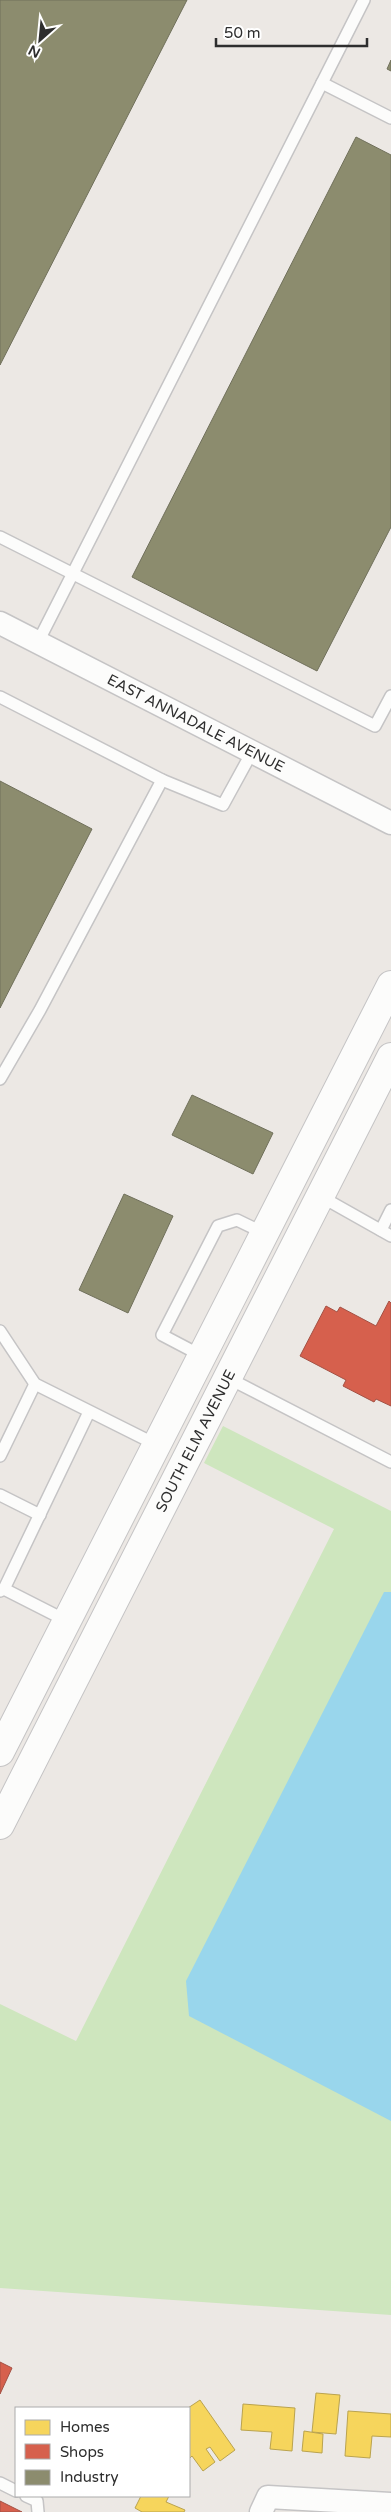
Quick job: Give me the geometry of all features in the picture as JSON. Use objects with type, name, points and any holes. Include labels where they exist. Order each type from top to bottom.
[{"type":"main road","points":[[0,1752],[391,985]]},
{"type":"main road","name":"SOUTH ELM AVENUE","points":[[0,1825],[320,1196],[390,1063]]},
{"type":"street","name":"EAST ANNADALE AVENUE","points":[[0,623],[391,823]]},
{"type":"street","points":[[261,2512],[268,2497],[391,2504]]},
{"type":"lane","points":[[38,642],[364,0]]},
{"type":"lane","points":[[322,83],[391,118]]},
{"type":"lane","points":[[0,537],[375,726],[391,696]]},
{"type":"lane","points":[[0,697],[162,780],[224,805],[252,752]]},
{"type":"lane","points":[[0,1079],[40,1010],[162,780]]},
{"type":"lane","points":[[320,1196],[386,1233],[391,1210]]},
{"type":"lane","points":[[202,1356],[162,1336],[218,1226],[237,1220],[264,1233]]},
{"type":"lane","points":[[0,1331],[35,1384],[157,1445]]},
{"type":"lane","points":[[228,1378],[391,1462]]},
{"type":"lane","points":[[0,1456],[35,1384]]},
{"type":"lane","points":[[67,1621],[2,1590],[89,1412]]},
{"type":"lane","points":[[0,1495],[40,1515]]},
{"type":"lane","points":[[0,2482],[15,2490]]},
{"type":"lane","points":[[28,2497],[38,2501],[38,2512]]},
{"type":"green space","points":[[223,1426],[391,1511],[391,2315],[0,2288],[0,2004],[76,2041],[334,1529],[204,1463]]},
{"type":"water","points":[[384,1592],[391,1592],[391,2121],[189,2016],[186,1981]]},
{"type":"building: Homes","points":[[316,2393],[340,2395],[336,2434],[312,2432]]},
{"type":"building: Homes","points":[[200,2400],[235,2450],[220,2461],[210,2447],[206,2449],[215,2462],[203,2471],[192,2456],[190,2458],[190,2407]]},
{"type":"building: Homes","points":[[243,2404],[295,2408],[292,2451],[270,2449],[272,2432],[241,2430]]},
{"type":"building: Homes","points":[[348,2411],[391,2414],[391,2437],[372,2436],[370,2458],[345,2456]]},
{"type":"building: Homes","points":[[304,2431],[323,2434],[322,2453],[302,2451]]},
{"type":"building: Homes","points":[[140,2497],[168,2497],[166,2502],[185,2510],[184,2512],[142,2512],[135,2508]]},
{"type":"building: Shops","points":[[389,1301],[391,1303],[391,1406],[376,1399],[374,1402],[343,1386],[346,1380],[300,1356],[326,1306],[337,1312],[340,1307],[376,1326]]},
{"type":"building: Shops","points":[[0,2362],[12,2368],[0,2394]]},
{"type":"building: Shops","points":[[0,2501],[22,2512],[0,2512]]},
{"type":"building: Industry","points":[[0,0],[187,0],[0,365]]},
{"type":"building: Industry","points":[[391,60],[391,71],[387,69]]},
{"type":"building: Industry","points":[[356,137],[391,155],[391,527],[317,671],[132,577]]},
{"type":"building: Industry","points":[[0,781],[92,829],[0,1008]]},
{"type":"building: Industry","points":[[192,1095],[273,1133],[253,1174],[172,1135]]},
{"type":"building: Industry","points":[[124,1194],[173,1216],[128,1313],[79,1290]]}]
